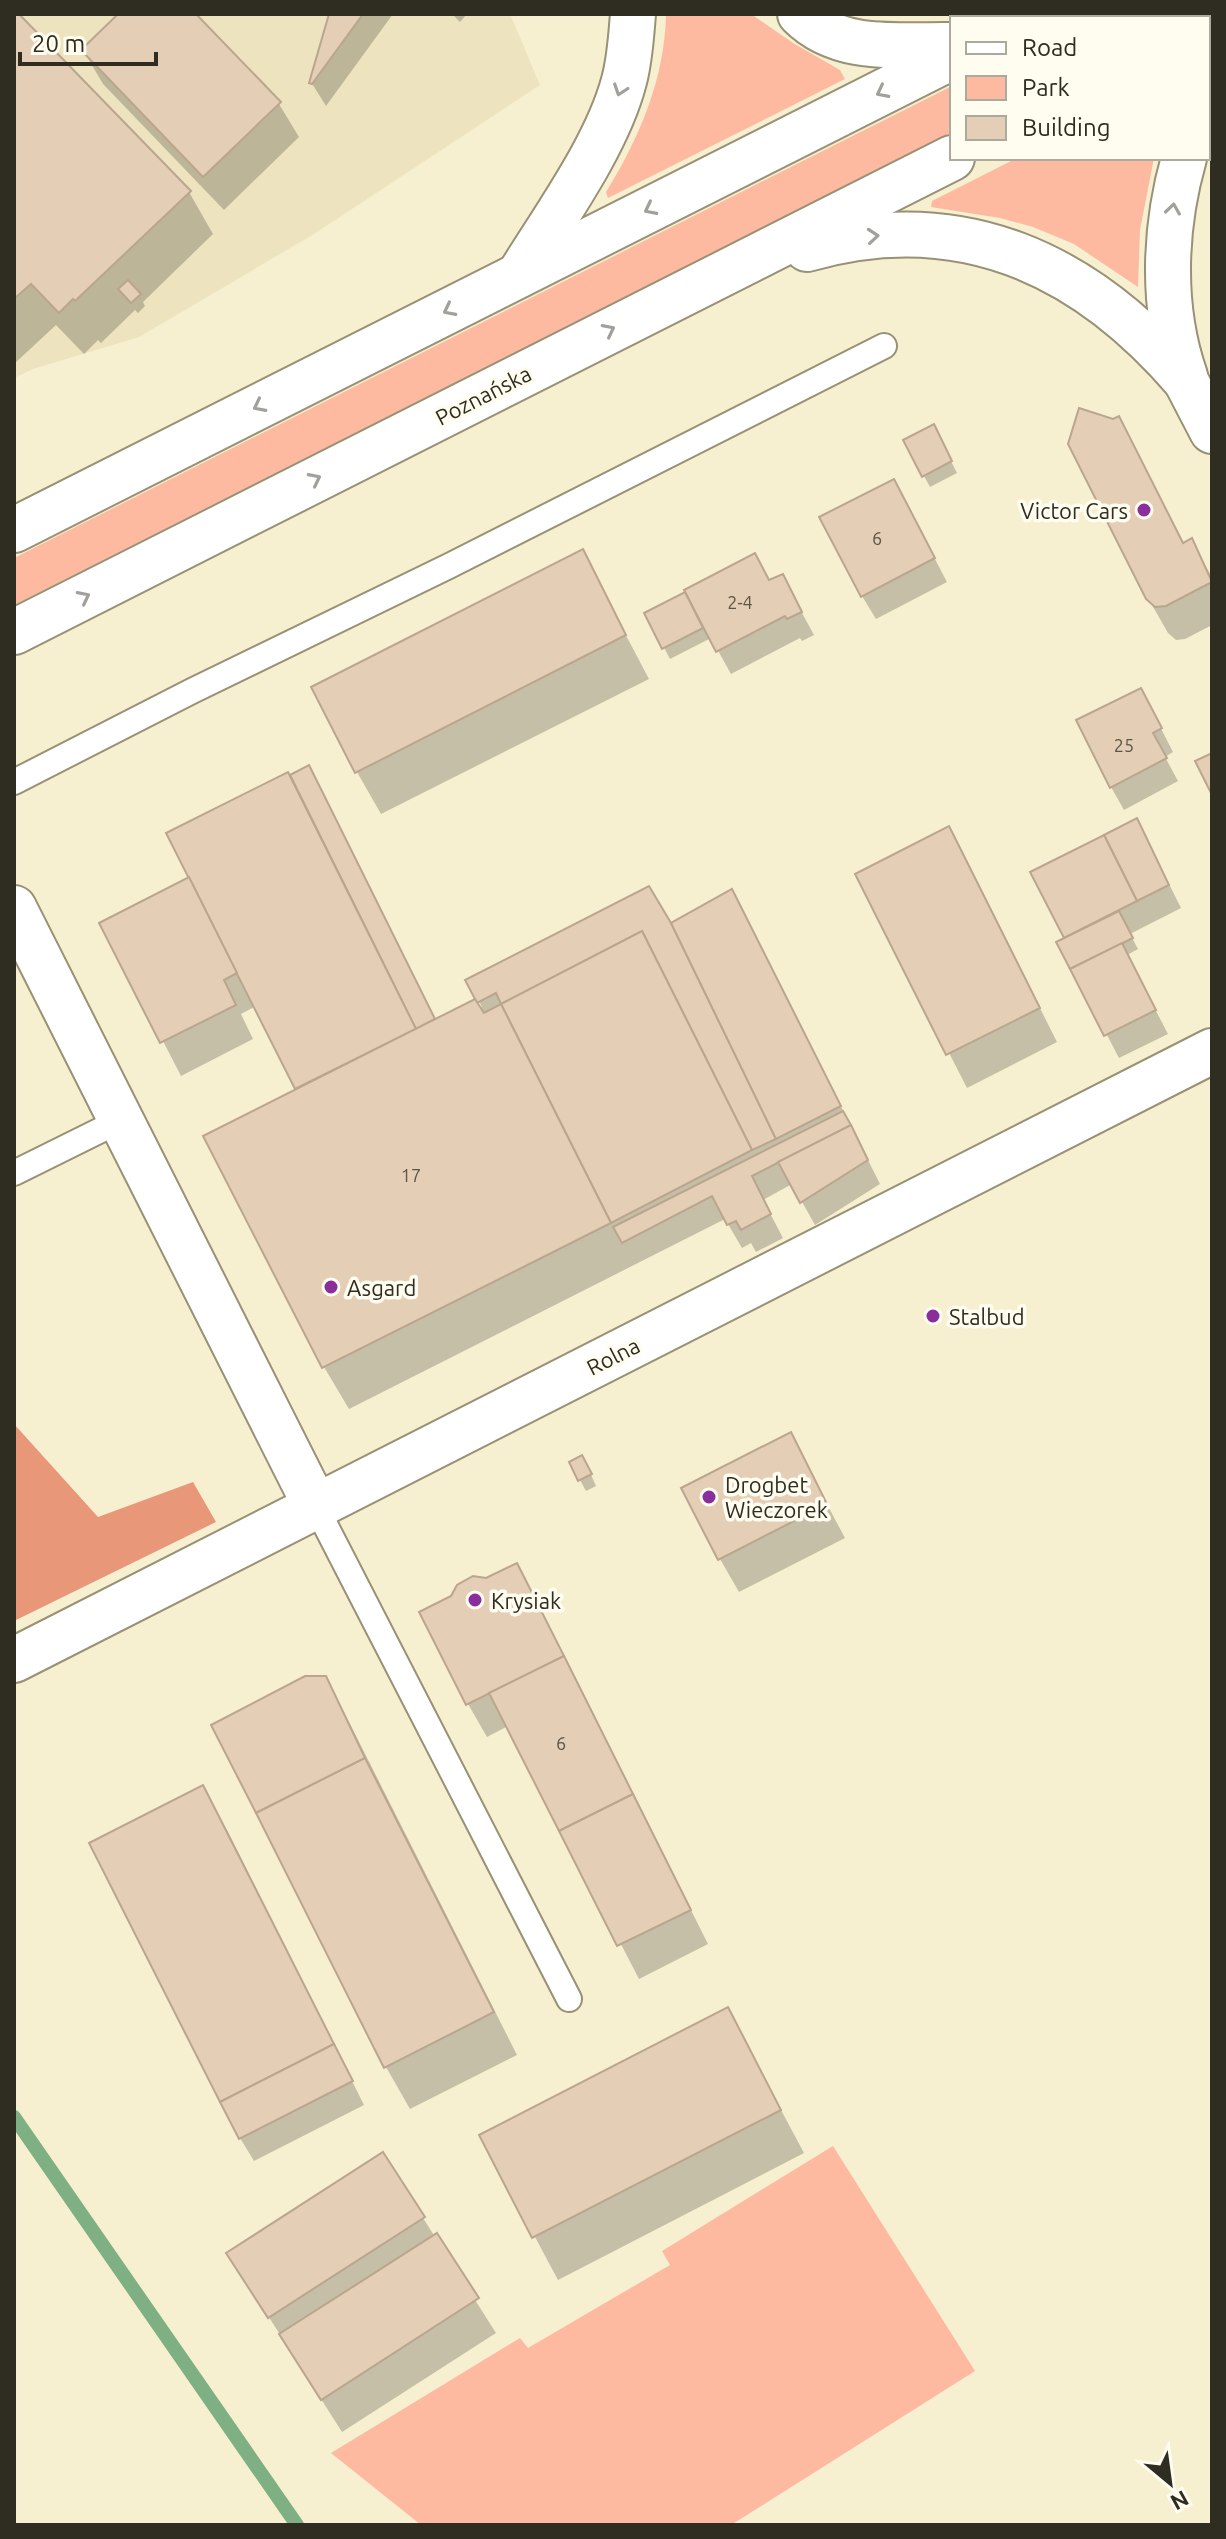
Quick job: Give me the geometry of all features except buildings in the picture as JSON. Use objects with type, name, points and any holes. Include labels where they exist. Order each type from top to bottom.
[{"type":"main road","points":[[519,275],[584,170],[607,124],[623,84],[631,47],[633,14]]},
{"type":"main road","points":[[800,14],[818,30],[842,41],[950,45]]},
{"type":"main road","points":[[14,530],[950,58]]},
{"type":"main road","name":"Poznańska","points":[[14,632],[950,159]]},
{"type":"main road","points":[[1184,160],[1172,216],[1169,291],[1173,336],[1186,381],[1212,431]]},
{"type":"main road","points":[[691,289],[784,256],[848,239],[911,235],[972,241],[1031,259],[1091,292],[1143,334],[1186,381]]},
{"type":"main road","points":[[14,908],[316,1507]]},
{"type":"main road","name":"Rolna","points":[[14,1660],[1212,1051]]},
{"type":"lane","points":[[14,782],[884,346]]},
{"type":"lane","points":[[14,1173],[121,1120]]},
{"type":"lane","points":[[316,1507],[569,1999]]},
{"type":"shaded area","points":[[14,14],[510,14],[540,85],[314,234],[139,337],[33,369],[14,378]]},
{"type":"shaded area","points":[[14,1424],[98,1517],[193,1482],[216,1522],[14,1621]]},
{"type":"green space","points":[[666,14],[751,14],[840,70],[845,79],[608,198],[606,192],[629,151],[648,107],[661,61]]},
{"type":"green space","points":[[950,87],[950,133],[14,605],[14,558]]},
{"type":"green space","points":[[1013,160],[1154,160],[1140,230],[1138,287],[1074,244],[1033,227],[1000,218],[931,207],[932,201]]},
{"type":"green space","points":[[833,2146],[975,2371],[731,2525],[421,2525],[331,2453],[520,2338],[528,2348],[670,2265],[662,2251]]},
{"type":"waterway","points":[[14,2117],[297,2525]]},
{"type":"place","name":"Victor Cars","points":[[1144,510]]},
{"type":"place","name":"Asgard","points":[[331,1287]]},
{"type":"place","name":"Stalbud","points":[[933,1316]]},
{"type":"place","name":"Drogbet Wieczorek","points":[[709,1497]]},
{"type":"place","name":"Krysiak","points":[[475,1600]]}]
